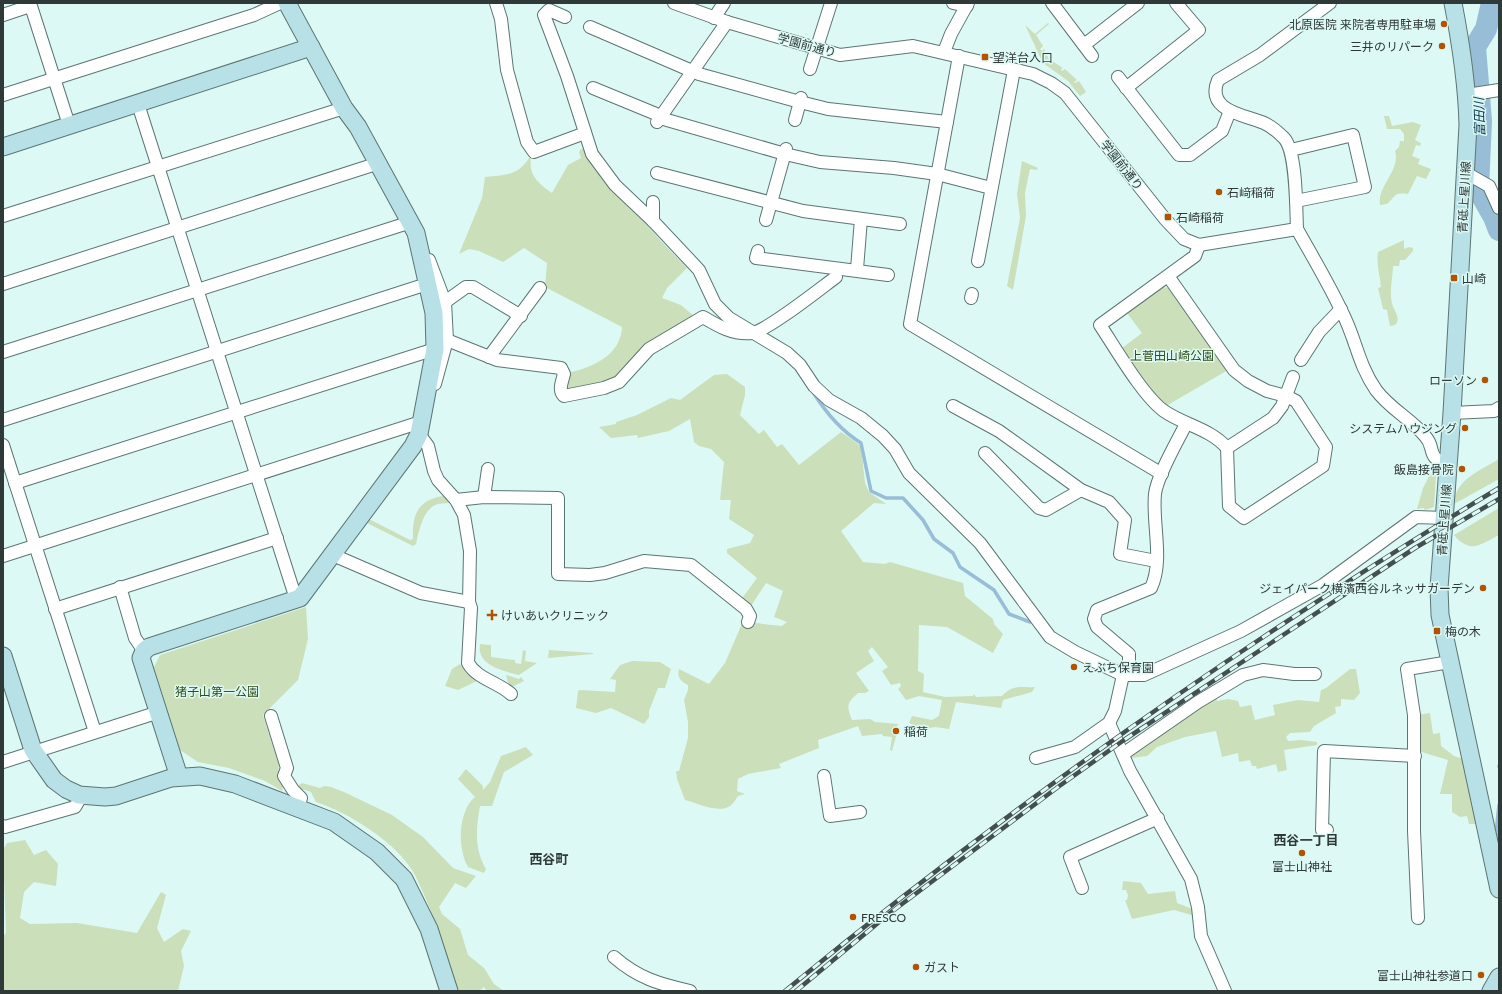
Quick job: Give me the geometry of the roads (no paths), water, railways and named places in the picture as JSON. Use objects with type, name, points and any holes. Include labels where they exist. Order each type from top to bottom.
[{"type":"street","points":[[3,95],[254,15],[280,3]]},
{"type":"street","points":[[287,3],[344,108],[358,127],[379,163],[416,233],[441,344]]},
{"type":"street","points":[[496,3],[501,19],[507,70],[527,142],[534,152],[585,133]]},
{"type":"street","name":"学園前通り","points":[[674,3],[714,18],[840,55],[913,46],[944,52],[1033,74],[1051,83],[1065,93],[1165,219],[1184,239],[1199,246]]},
{"type":"street","points":[[714,18],[724,3]]},
{"type":"street","points":[[810,69],[831,3]]},
{"type":"street","points":[[944,52],[950,34],[968,5],[953,3]]},
{"type":"street","points":[[1052,3],[1092,56]]},
{"type":"street","points":[[1084,45],[1138,3]]},
{"type":"street","points":[[1126,88],[1199,30],[1176,3]]},
{"type":"street","points":[[1330,3],[1260,55],[1218,80],[1215,88],[1216,99],[1230,111],[1266,124],[1285,139],[1291,150],[1297,229],[1341,309],[1360,363],[1377,391],[1389,404],[1427,437],[1432,456],[1448,466]]},
{"type":"street","name":"青砥上星川線","points":[[1453,3],[1461,45],[1475,94],[1466,173],[1452,413],[1444,518],[1440,615],[1499,889]]},
{"type":"street","points":[[3,15],[30,4],[69,126]]},
{"type":"street","points":[[565,17],[549,10],[544,15],[570,78],[592,154],[615,185],[653,221],[699,270],[715,304],[729,318],[787,353],[800,365],[814,386],[829,400],[861,418],[883,436],[895,449],[909,473],[980,543],[1050,637],[1075,652],[1123,675],[1144,675],[1241,631],[1323,585],[1416,517],[1444,518]]},
{"type":"street","points":[[659,119],[727,22]]},
{"type":"street","points":[[590,27],[693,71],[828,109],[947,122]]},
{"type":"street","points":[[3,147],[311,47]]},
{"type":"street","points":[[959,56],[937,174],[923,227],[914,278],[910,324],[1162,474]]},
{"type":"street","points":[[978,261],[1014,70]]},
{"type":"street","points":[[1118,77],[1179,155],[1190,155],[1222,131],[1230,111]]},
{"type":"street","points":[[593,88],[659,119],[820,162],[894,168],[937,174],[991,188]]},
{"type":"street","points":[[1475,94],[1499,90]]},
{"type":"street","points":[[795,120],[800,100]]},
{"type":"street","points":[[138,104],[296,600]]},
{"type":"street","points":[[3,216],[344,108]]},
{"type":"street","points":[[1291,150],[1353,135],[1365,186],[1296,201]]},
{"type":"street","points":[[766,220],[786,152]]},
{"type":"street","points":[[3,284],[379,163]]},
{"type":"street","points":[[657,173],[803,211],[900,224]]},
{"type":"street","points":[[1466,173],[1489,186],[1499,208]]},
{"type":"street","points":[[653,202],[653,221]]},
{"type":"street","points":[[857,269],[861,219]]},
{"type":"street","points":[[3,352],[411,222]]},
{"type":"street","points":[[1168,276],[1234,370],[1248,381],[1267,391],[1286,396],[1296,401],[1326,447],[1323,466],[1244,518],[1229,506],[1227,448],[1213,435],[1186,424],[1152,402],[1100,326],[1195,256],[1199,246],[1297,229]]},
{"type":"street","points":[[758,251],[756,258],[857,269],[888,275]]},
{"type":"street","points":[[179,777],[141,658],[144,651],[149,647],[300,598],[413,446],[420,428],[441,344],[445,302],[429,260],[421,260]]},
{"type":"street","points":[[15,483],[441,344],[497,360],[561,368],[564,374],[560,390],[564,396],[604,388],[619,382],[649,349],[703,317],[723,328],[736,332],[753,333],[804,302],[836,277]]},
{"type":"street","points":[[3,420],[427,284]]},
{"type":"street","points":[[445,302],[466,287],[472,287],[521,316]]},
{"type":"street","points":[[489,357],[521,316],[540,288]]},
{"type":"street","points":[[1301,360],[1319,332],[1341,309]]},
{"type":"street","points":[[1227,448],[1273,418],[1282,406],[1293,377]]},
{"type":"street","points":[[953,406],[999,431],[1081,490],[1109,502],[1125,520],[1120,554],[1156,561]]},
{"type":"street","points":[[1452,413],[1494,411],[1499,408]]},
{"type":"street","points":[[1036,758],[1075,747],[1109,723],[1115,711],[1123,675],[1129,662],[1130,654],[1097,627],[1094,620],[1097,610],[1151,588],[1155,579],[1156,561],[1155,493],[1162,474],[1186,424]]},
{"type":"street","points":[[3,556],[257,475],[420,428]]},
{"type":"street","points":[[420,428],[428,446],[434,471],[438,480],[456,500],[464,515],[468,530],[470,551],[469,602],[471,608],[468,663],[476,672],[501,686],[511,694]]},
{"type":"street","points":[[3,446],[95,732]]},
{"type":"street","points":[[985,452],[1039,508],[1046,510],[1081,490]]},
{"type":"street","points":[[484,497],[488,469]]},
{"type":"street","points":[[456,500],[484,497],[558,498],[558,574],[590,575],[605,573],[644,561],[691,565],[746,609],[750,616],[748,622]]},
{"type":"street","points":[[55,609],[277,538]]},
{"type":"street","points":[[333,555],[421,593],[469,602]]},
{"type":"street","points":[[120,587],[135,638],[144,651]]},
{"type":"street","points":[[3,656],[34,752],[54,780],[66,789],[82,795],[105,798],[179,777],[200,776],[215,778],[298,807],[334,822],[377,852],[404,879],[429,929],[449,991]]},
{"type":"street","points":[[1418,918],[1414,831],[1414,715],[1407,669],[1450,662]]},
{"type":"street","points":[[1123,754],[1198,702],[1243,675],[1264,670],[1294,674],[1314,674]]},
{"type":"street","points":[[3,762],[159,712]]},
{"type":"street","points":[[271,716],[287,768],[284,776],[293,790],[301,798],[298,807]]},
{"type":"street","points":[[1109,723],[1130,771],[1158,818],[1191,879],[1198,907],[1201,936],[1225,991]]},
{"type":"street","points":[[1327,830],[1322,830],[1324,751],[1415,756]]},
{"type":"street","points":[[824,776],[830,816],[860,812]]},
{"type":"street","points":[[3,826],[5,827],[75,807],[82,795]]},
{"type":"street","points":[[1082,888],[1070,856],[1158,818]]},
{"type":"street","points":[[614,957],[642,977],[660,984],[690,991]]},
{"type":"street","points":[[1491,991],[1499,977]]},
{"type":"waterway","name":"富田川","points":[[1492,3],[1486,29],[1475,47],[1481,121],[1478,189],[1494,217],[1499,230]]},
{"type":"waterway","points":[[813,392],[834,420],[853,438],[861,443],[871,491],[886,498],[903,498],[923,520],[934,539],[953,553],[960,567],[994,590],[1009,614],[1030,622]]},
{"type":"waterway","points":[[1499,805],[1496,833],[1499,844]]},
{"type":"railway","points":[[785,991],[956,855],[1133,726],[1314,604],[1499,488]]},
{"type":"railway","points":[[796,991],[890,913],[1058,787],[1124,740],[1415,548],[1499,499]]},
{"type":"place","name":"北原医院 来院者専用駐車場","points":[[1444,24]]},
{"type":"place","name":"三井のリパーク","points":[[1442,46]]},
{"type":"place","name":"望洋台入口","points":[[985,57]]},
{"type":"place","name":"石﨑稲荷","points":[[1219,192]]},
{"type":"place","name":"石崎稲荷","points":[[1168,217]]},
{"type":"place","name":"山崎","points":[[1454,278]]},
{"type":"place","name":"ローソン","points":[[1485,380]]},
{"type":"place","name":"システムハウジング","points":[[1465,428]]},
{"type":"place","name":"飯島接骨院","points":[[1462,469]]},
{"type":"place","name":"ジェイパーク横濱西谷ルネッサガーデン","points":[[1483,588]]},
{"type":"place","name":"けいあいクリニック","points":[[492,615]]},
{"type":"place","name":"梅の木","points":[[1437,631]]},
{"type":"place","name":"えぶち保育園","points":[[1074,667]]},
{"type":"place","name":"稲荷","points":[[896,731]]},
{"type":"place","name":"富士山神社","points":[[1302,853]]},
{"type":"place","name":"FRESCO","points":[[853,917]]},
{"type":"place","name":"ガスト","points":[[916,967]]},
{"type":"place","name":"富士山神社参道口","points":[[1481,975]]},
{"type":"district","name":"西谷一丁目","points":[[1306,840]]},
{"type":"district","name":"西谷町","points":[[549,859]]},
{"type":"park label","name":"上菅田山崎公園","points":[[1172,355]]},
{"type":"park label","name":"猪子山第一公園","points":[[217,691]]}]
